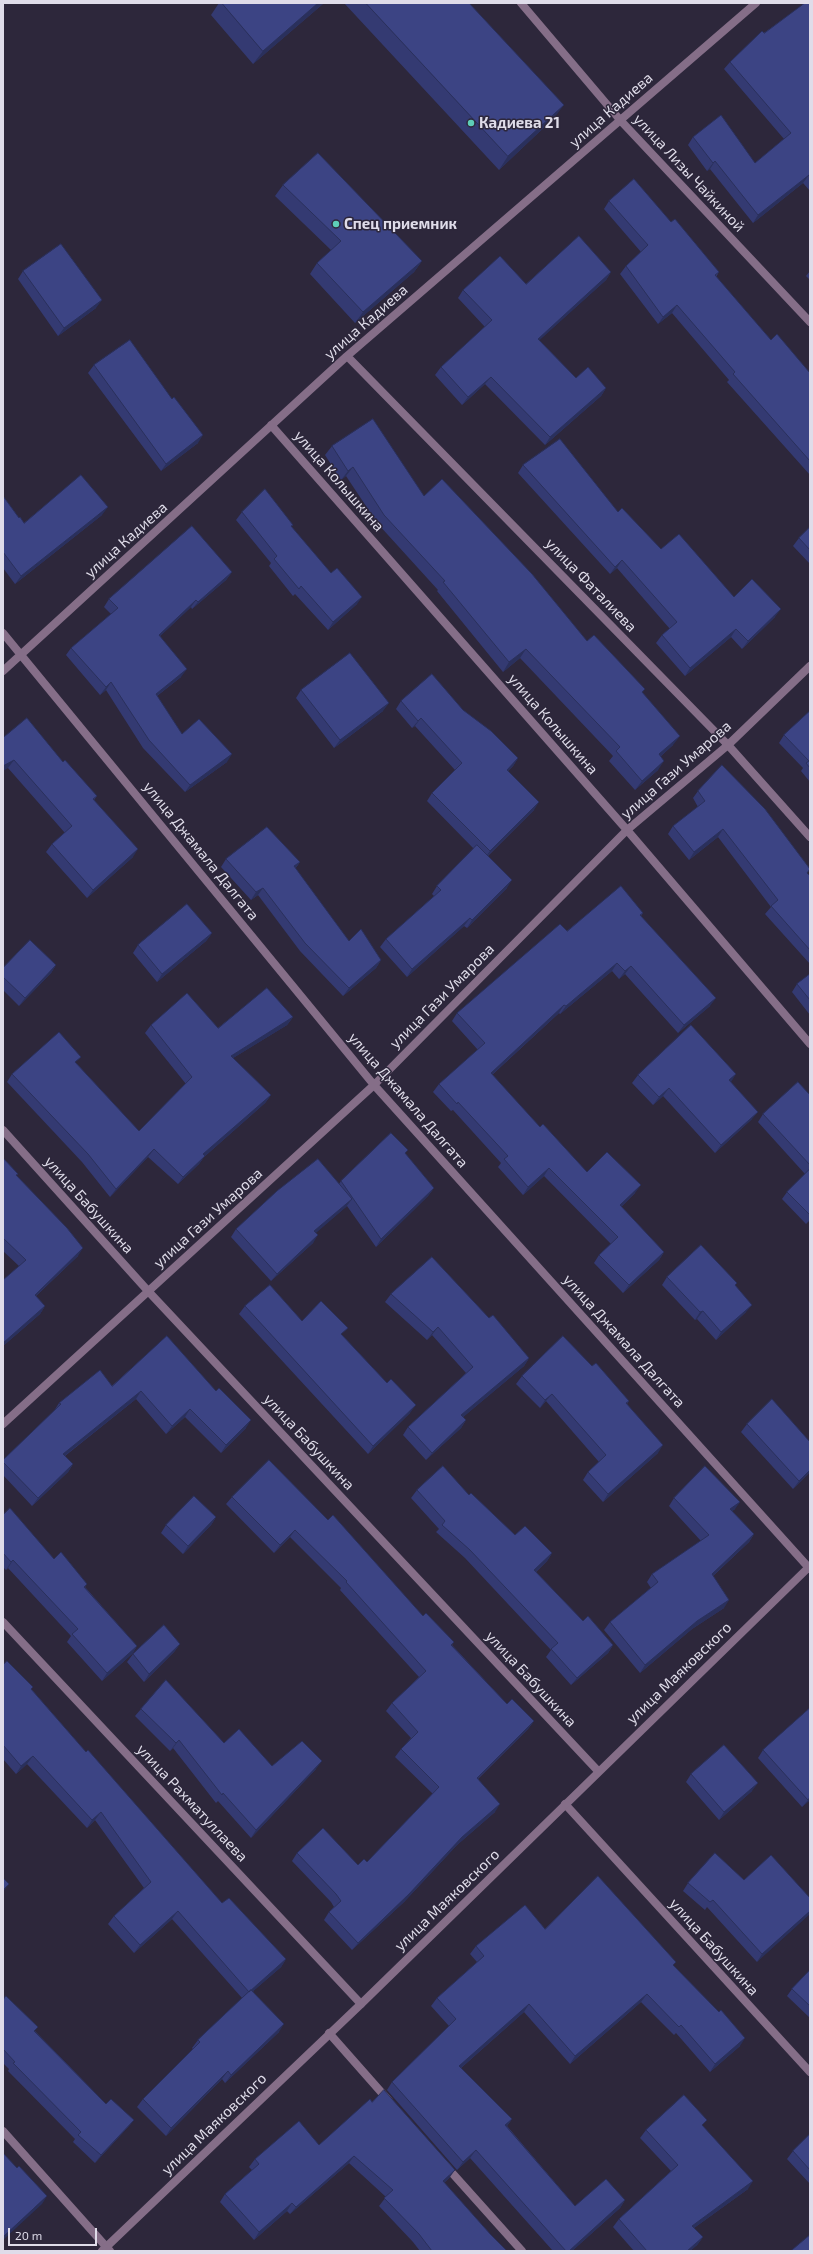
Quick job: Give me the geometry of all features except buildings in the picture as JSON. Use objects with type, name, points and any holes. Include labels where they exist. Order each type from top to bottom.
[{"type":"street","name":"улица Лизы Чайкиной","points":[[520,3],[621,121],[810,322]]},
{"type":"street","name":"улица Кадиева","points":[[3,671],[347,356],[756,3]]},
{"type":"street","name":"улица Фаталиева","points":[[347,356],[728,744],[810,836]]},
{"type":"street","name":"улица Колышкина","points":[[271,425],[627,830],[810,1044]]},
{"type":"street","name":"улица Джамала Далгата","points":[[3,633],[22,654],[374,1085],[810,1568]]},
{"type":"street","name":"улица Гази Умарова","points":[[3,1424],[374,1085],[627,830],[728,744],[810,666]]},
{"type":"street","name":"улица Бабушкина","points":[[3,1130],[148,1291],[598,1771]]},
{"type":"street","name":"улица Маяковского","points":[[106,2250],[329,2033],[361,2004],[598,1771],[810,1568]]},
{"type":"street","name":"улица Рахматуллаева","points":[[3,1622],[361,2004]]},
{"type":"street","name":"улица Бабушкина","points":[[565,1804],[810,2072]]},
{"type":"street","points":[[329,2033],[397,2110]]},
{"type":"street","points":[[3,2131],[106,2250]]},
{"type":"street","points":[[438,2157],[522,2251]]},
{"type":"place","name":"Кадиева 21","points":[[471,123]]},
{"type":"place","name":"Спец приемник","points":[[336,224]]}]
